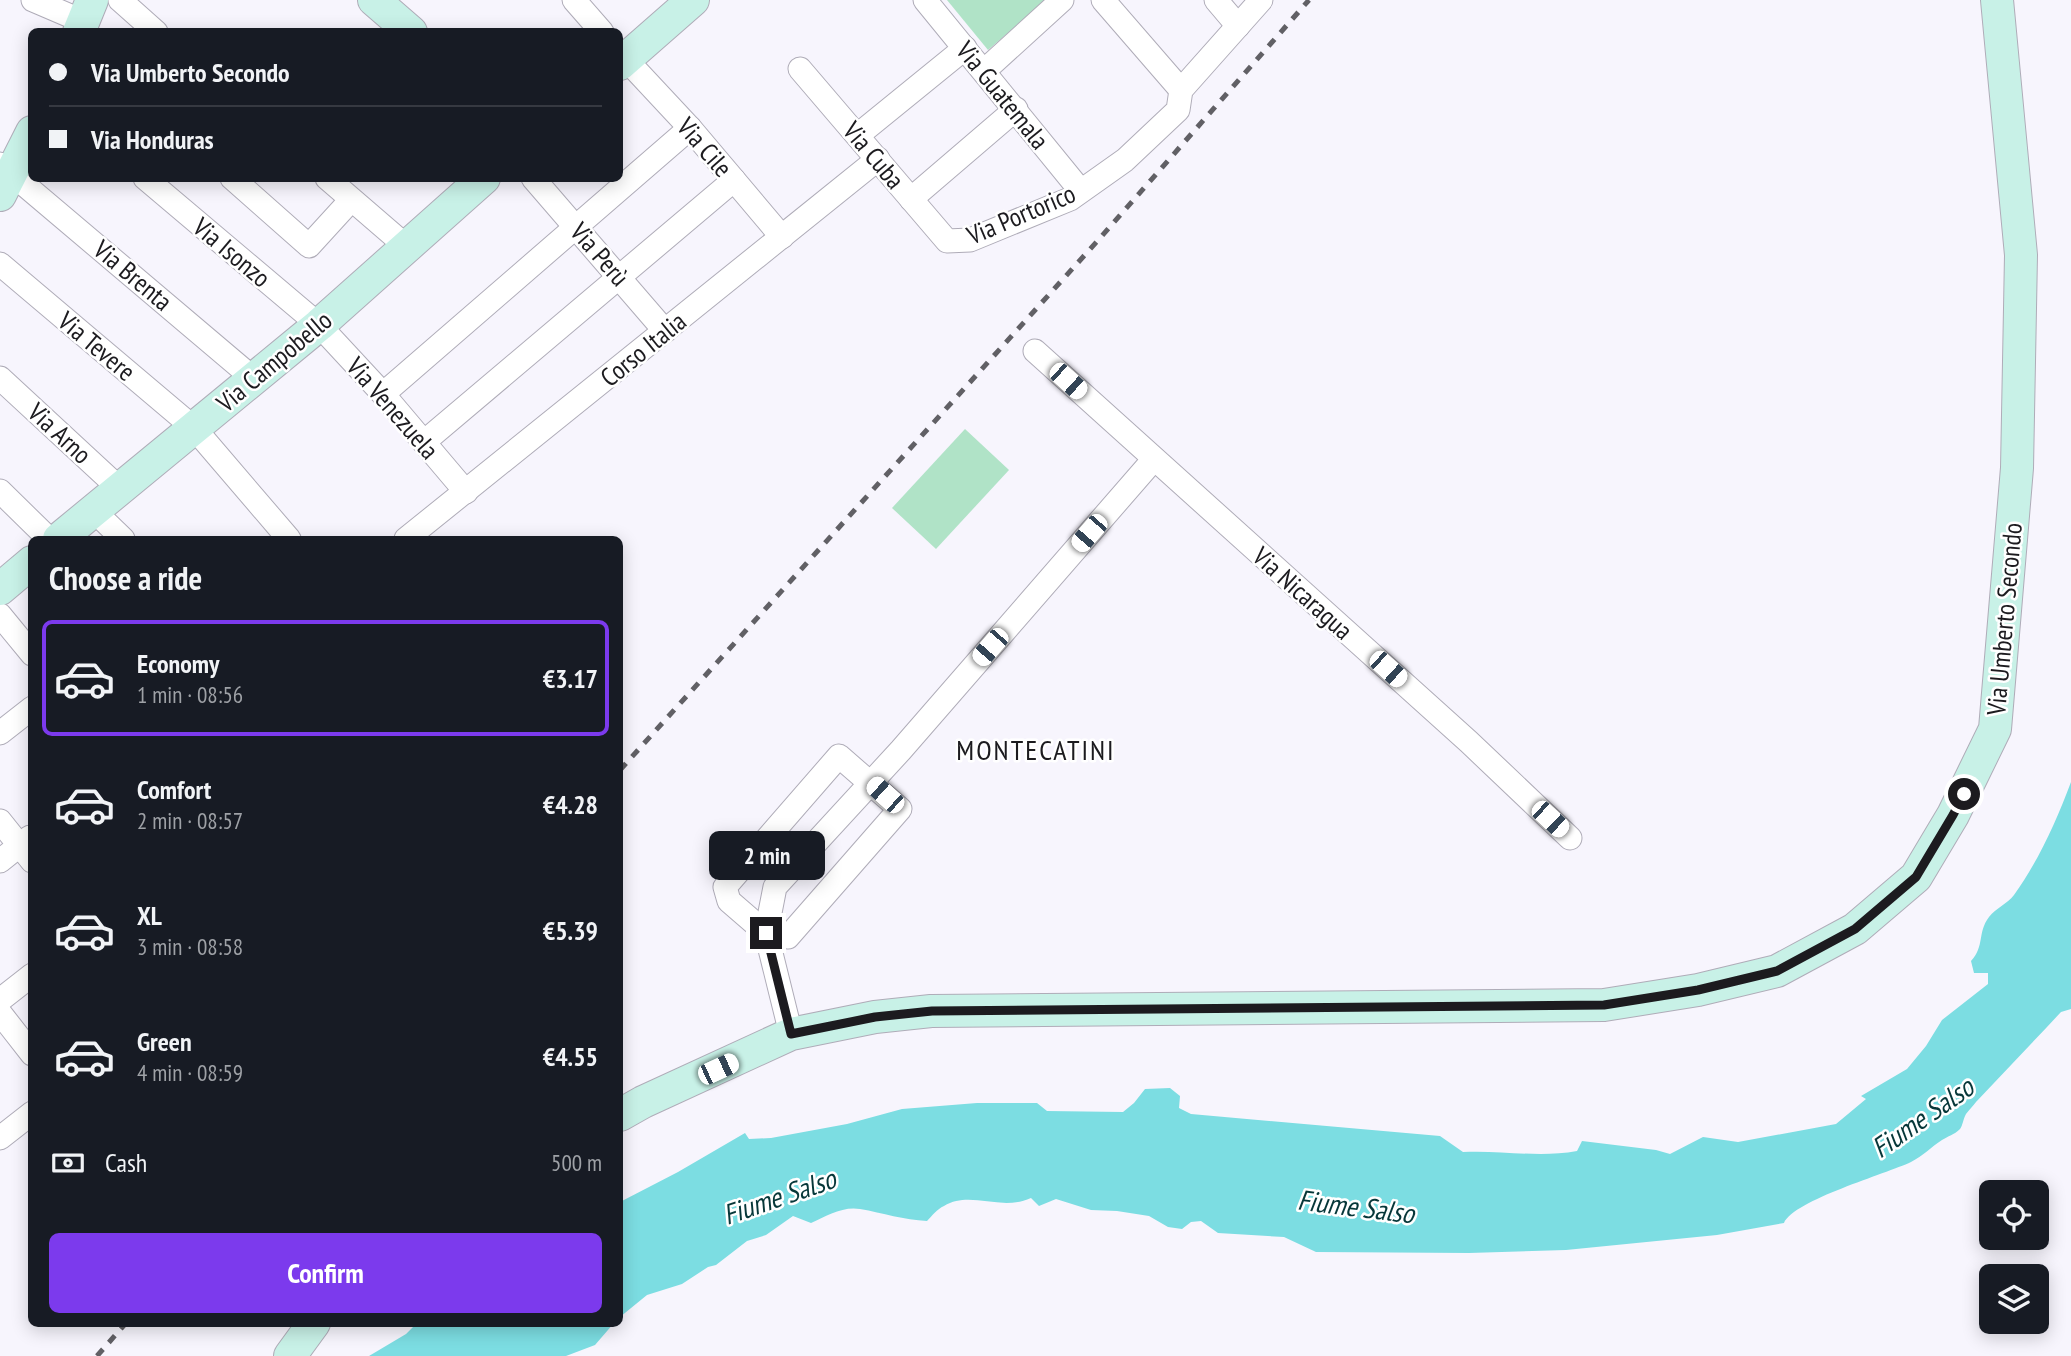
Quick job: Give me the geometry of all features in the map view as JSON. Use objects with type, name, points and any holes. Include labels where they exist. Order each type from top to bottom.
[{"type":"main road","points":[[374,0],[406,28]]},
{"type":"main road","points":[[623,57],[693,0]]},
{"type":"main road","name":"Via Umberto Secondo","points":[[623,1113],[791,1034],[875,1017],[932,1011],[1604,1005],[1698,990],[1777,971],[1855,929],[1916,877],[1953,815],[1995,729],[2017,468],[2021,256],[1997,0]]},
{"type":"main road","points":[[4,177],[28,138]]},
{"type":"main road","name":"Via Campobello","points":[[63,536],[319,325],[480,182]]},
{"type":"main road","points":[[0,589],[28,565]]},
{"type":"main road","points":[[290,1356],[311,1327]]},
{"type":"street","points":[[33,0],[85,18]]},
{"type":"street","points":[[120,0],[152,28]]},
{"type":"street","points":[[574,0],[598,28]]},
{"type":"street","name":"Via Guatemala","points":[[925,0],[1080,190]]},
{"type":"street","points":[[984,71],[1062,0]]},
{"type":"street","points":[[1103,0],[1181,90]]},
{"type":"street","points":[[1216,0],[1238,26]]},
{"type":"street","name":"Via Portorico","points":[[947,241],[970,240],[1070,199],[1125,160],[1178,110],[1181,90],[1261,0]]},
{"type":"street","points":[[858,135],[965,48]]},
{"type":"street","name":"Via Cile","points":[[623,61],[690,128],[782,237]]},
{"type":"street","name":"Via Cuba","points":[[800,69],[947,241]]},
{"type":"street","points":[[911,199],[1016,109]]},
{"type":"street","points":[[383,394],[690,128]]},
{"type":"street","name":"Corso Italia","points":[[410,536],[878,159]]},
{"type":"street","name":"Via Brenta","points":[[4,177],[254,379]]},
{"type":"street","points":[[424,443],[734,180]]},
{"type":"street","name":"Via Isonzo","points":[[150,182],[319,325]]},
{"type":"street","points":[[237,182],[309,246],[352,200]]},
{"type":"street","points":[[332,182],[407,247]]},
{"type":"street","name":"Via Perù","points":[[537,182],[665,331]]},
{"type":"street","name":"Via Tevere","points":[[0,264],[194,428],[286,536]]},
{"type":"street","name":"Via Venezuela","points":[[319,325],[383,394],[466,492]]},
{"type":"street","name":"Via Nicaragua","points":[[1035,351],[1469,742],[1570,838]]},
{"type":"street","name":"Via Arno","points":[[0,378],[120,489]]},
{"type":"street","points":[[791,1034],[766,933],[775,887],[871,782],[1154,459]]},
{"type":"street","points":[[0,491],[46,536]]},
{"type":"street","points":[[93,510],[119,536]]},
{"type":"street","points":[[0,615],[28,649]]},
{"type":"street","points":[[0,733],[28,711]]},
{"type":"street","points":[[839,756],[871,782],[900,808],[788,937],[766,933],[729,901],[725,887],[839,756]]},
{"type":"street","points":[[0,821],[27,848],[0,861]]},
{"type":"street","points":[[0,1000],[28,978]]},
{"type":"street","points":[[0,1013],[28,1049]]},
{"type":"street","points":[[0,1138],[28,1116]]},
{"type":"green space","points":[[947,0],[1046,0],[988,50]]},
{"type":"green space","points":[[965,429],[1009,470],[936,549],[892,508]]},
{"type":"water","name":"Fiume Salso","points":[[2071,782],[2071,1009],[2061,1012],[1976,1102],[1966,1114],[1958,1131],[1911,1162],[1805,1205],[1791,1214],[1784,1223],[1717,1235],[1566,1250],[1469,1253],[1316,1252],[1284,1237],[1218,1233],[1201,1221],[1191,1222],[1182,1229],[1168,1227],[1149,1216],[1091,1210],[1056,1199],[1039,1206],[1031,1198],[1008,1203],[965,1200],[939,1209],[927,1221],[847,1209],[811,1223],[793,1216],[766,1235],[747,1241],[716,1265],[708,1267],[682,1284],[647,1295],[623,1315],[623,1200],[745,1133],[749,1139],[771,1138],[847,1124],[902,1109],[977,1103],[1037,1103],[1047,1111],[1123,1112],[1145,1089],[1170,1088],[1180,1096],[1179,1108],[1191,1114],[1440,1136],[1463,1152],[1563,1153],[1577,1151],[1582,1141],[1670,1154],[1703,1137],[1738,1142],[1836,1124],[1866,1099],[1861,1096],[1907,1069],[1942,1020],[1988,984],[1988,973],[1974,973],[1971,961],[1978,950],[1985,923],[2014,895],[2053,826]]},
{"type":"water","points":[[413,1327],[611,1327],[595,1345],[566,1356],[369,1356]]},
{"type":"railway","points":[[623,767],[1101,237],[1309,0]]},
{"type":"railway","points":[[97,1356],[122,1327]]},
{"type":"district","name":"MONTECATINI","points":[[1036,749]]},
{"type":"route","points":[[766,933],[791,1034],[875,1017],[932,1011],[1604,1005],[1698,990],[1777,971],[1855,929],[1916,877],[1964,794]]}]
